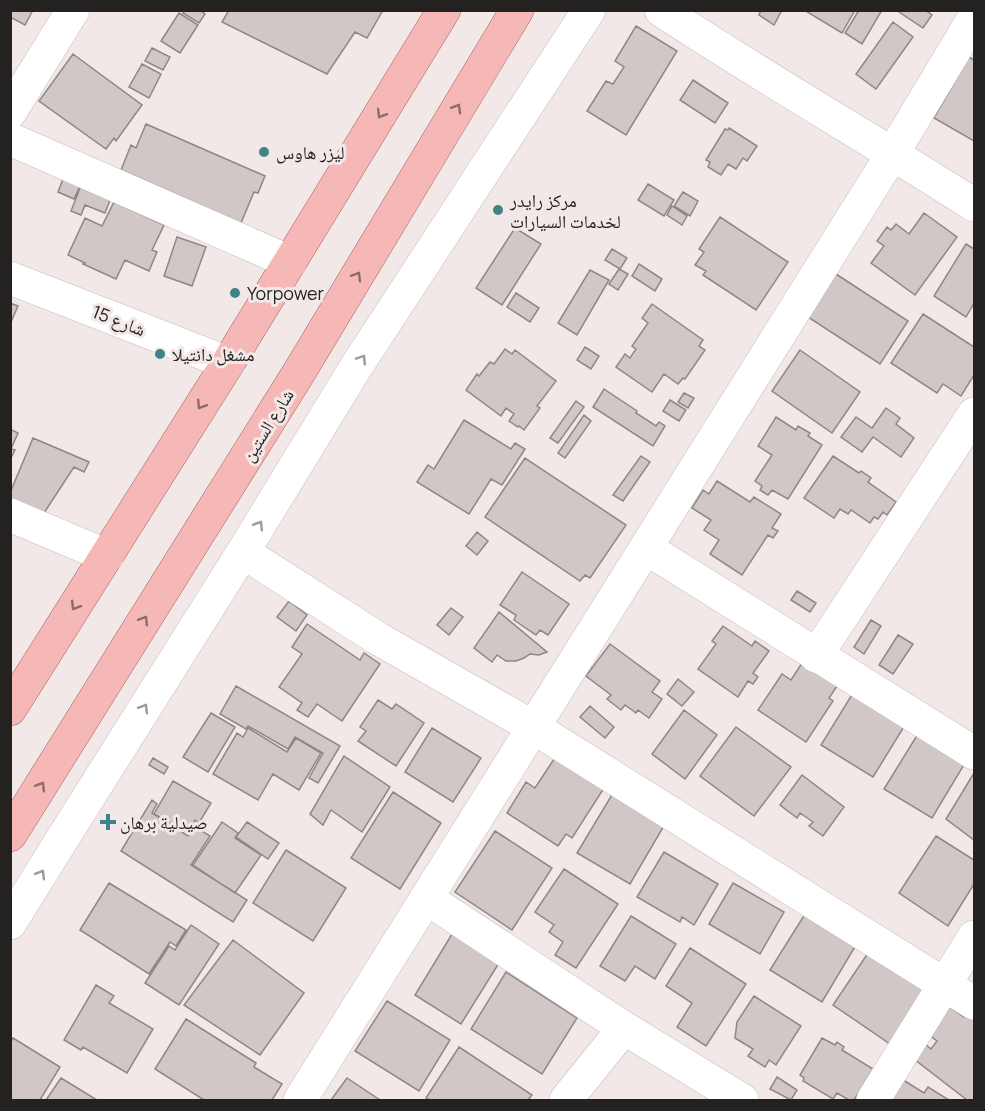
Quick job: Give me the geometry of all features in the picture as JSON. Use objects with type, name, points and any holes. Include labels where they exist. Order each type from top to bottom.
[{"type":"main road","points":[[10,709],[228,363],[444,10]]},
{"type":"main road","name":"شارع الستين","points":[[10,836],[292,384],[517,10]]},
{"type":"street","points":[[10,112],[73,10]]},
{"type":"street","points":[[10,923],[356,368],[589,10]]},
{"type":"street","points":[[661,10],[975,205]]},
{"type":"street","points":[[300,1101],[893,153],[975,18]]},
{"type":"street","points":[[10,139],[290,262]]},
{"type":"street","name":"شارع 15","points":[[10,278],[228,363]]},
{"type":"street","points":[[816,656],[966,448],[975,414]]},
{"type":"street","points":[[10,515],[107,556]]},
{"type":"street","points":[[646,548],[975,753]]},
{"type":"street","points":[[243,552],[377,638],[533,727],[975,1003]]},
{"type":"street","points":[[426,898],[624,1028],[742,1101]]},
{"type":"street","points":[[873,1101],[975,937]]},
{"type":"street","points":[[566,1101],[624,1028]]},
{"type":"building","points":[[10,10],[33,10],[25,25],[10,17]]},
{"type":"building","points":[[185,10],[200,10],[205,14],[199,23],[183,13]]},
{"type":"building","points":[[229,10],[383,10],[367,38],[355,32],[327,74],[222,22]]},
{"type":"building","points":[[761,10],[782,10],[774,25],[759,15]]},
{"type":"building","points":[[804,10],[855,10],[842,33]]},
{"type":"building","points":[[859,10],[882,10],[862,44],[845,33]]},
{"type":"building","points":[[896,10],[925,10],[932,15],[923,28]]},
{"type":"building","points":[[179,13],[198,25],[180,53],[161,41]]},
{"type":"building","points":[[893,22],[913,37],[876,89],[856,74]]},
{"type":"building","points":[[636,26],[677,51],[626,135],[587,111],[606,81],[613,84],[624,67],[615,61]]},
{"type":"building","points":[[152,48],[170,57],[163,70],[145,61]]},
{"type":"building","points":[[73,54],[142,105],[116,141],[114,138],[106,149],[39,101]]},
{"type":"building","points":[[969,57],[974,60],[974,141],[934,118]]},
{"type":"building","points":[[142,64],[161,74],[149,98],[129,87]]},
{"type":"building","points":[[693,80],[728,103],[715,123],[680,100]]},
{"type":"building","points":[[146,124],[265,176],[258,193],[254,192],[241,223],[121,170],[131,145],[136,148]]},
{"type":"building","points":[[729,128],[757,146],[747,161],[743,158],[736,169],[728,164],[721,175],[708,167],[710,162],[706,160],[725,129]]},
{"type":"building","points":[[63,179],[80,186],[74,199],[58,192]]},
{"type":"building","points":[[82,183],[112,195],[105,213],[85,205],[81,215],[71,211]]},
{"type":"building","points":[[648,184],[674,200],[664,216],[638,200]]},
{"type":"building","points":[[683,192],[698,201],[690,216],[674,206]]},
{"type":"building","points":[[114,202],[164,225],[152,250],[157,252],[149,271],[125,260],[116,279],[68,255],[85,218],[102,226]]},
{"type":"building","points":[[672,206],[687,216],[682,225],[667,215]]},
{"type":"building","points":[[924,213],[957,237],[915,295],[871,263],[884,246],[877,241],[887,227],[891,230],[896,224],[909,234]]},
{"type":"building","points":[[720,217],[788,262],[756,310],[703,275],[706,271],[695,265],[704,252],[699,249]]},
{"type":"building","points":[[515,228],[541,244],[502,305],[476,288]]},
{"type":"building","points":[[177,237],[206,247],[192,286],[164,276]]},
{"type":"building","points":[[966,244],[974,249],[974,303],[966,317],[934,296]]},
{"type":"building","points":[[612,249],[627,258],[620,269],[605,260]]},
{"type":"building","points":[[639,264],[662,279],[655,291],[632,276]]},
{"type":"building","points":[[619,269],[628,274],[618,290],[609,284]]},
{"type":"building","points":[[590,270],[609,280],[577,335],[558,323]]},
{"type":"building","points":[[836,274],[908,321],[880,364],[808,317]]},
{"type":"building","points":[[516,293],[539,308],[530,322],[507,307]]},
{"type":"building","points":[[10,303],[18,306],[11,322],[10,322]]},
{"type":"building","points":[[652,304],[703,340],[699,346],[705,350],[685,379],[683,378],[678,384],[664,374],[652,392],[616,367],[625,354],[630,358],[636,349],[632,346],[648,323],[642,318]]},
{"type":"building","points":[[923,314],[974,347],[974,375],[961,396],[943,384],[937,393],[891,363]]},
{"type":"building","points":[[585,347],[599,356],[591,369],[577,360]]},
{"type":"building","points":[[505,349],[512,354],[515,350],[556,381],[537,406],[540,408],[524,430],[509,421],[514,414],[506,408],[501,416],[466,390],[477,374],[479,376],[490,362],[494,364]]},
{"type":"building","points":[[800,350],[860,392],[832,433],[772,391]]},
{"type":"building","points":[[604,389],[656,426],[659,422],[665,426],[653,446],[593,407]]},
{"type":"building","points":[[684,393],[694,398],[688,408],[678,402]]},
{"type":"building","points":[[670,400],[686,410],[679,421],[663,411]]},
{"type":"building","points":[[576,401],[584,407],[558,443],[550,438]]},
{"type":"building","points":[[886,408],[900,418],[896,424],[914,438],[901,457],[873,437],[862,452],[841,437],[856,417],[872,428]]},
{"type":"building","points":[[584,415],[591,421],[565,458],[558,453]]},
{"type":"building","points":[[776,417],[796,430],[798,426],[810,433],[808,436],[822,445],[788,499],[772,490],[768,495],[760,490],[762,486],[755,481],[772,455],[758,446]]},
{"type":"building","points":[[464,420],[511,449],[515,443],[525,449],[502,485],[491,479],[469,514],[417,482],[428,465],[434,469]]},
{"type":"building","points":[[10,429],[18,433],[11,449],[15,450],[10,460]]},
{"type":"building","points":[[33,438],[89,462],[84,472],[74,467],[44,513],[10,499],[10,493]]},
{"type":"building","points":[[641,456],[650,462],[623,501],[613,495]]},
{"type":"building","points":[[833,456],[871,478],[868,482],[896,502],[887,515],[883,512],[878,519],[874,517],[870,523],[851,510],[848,514],[840,509],[834,518],[804,498]]},
{"type":"building","points":[[525,458],[626,525],[590,578],[585,575],[580,581],[485,517]]},
{"type":"building","points":[[717,481],[750,502],[754,497],[781,514],[772,528],[778,531],[773,538],[768,535],[742,575],[710,554],[719,540],[704,530],[711,520],[692,508],[703,490],[709,494]]},
{"type":"building","points":[[477,532],[488,541],[477,555],[466,546]]},
{"type":"building","points":[[522,572],[569,604],[548,635],[540,630],[536,635],[514,620],[516,615],[500,605]]},
{"type":"building","points":[[797,591],[816,603],[810,612],[791,600]]},
{"type":"building","points":[[289,601],[307,615],[296,631],[277,617]]},
{"type":"building","points":[[451,608],[463,617],[449,635],[437,625]]},
{"type":"building","points":[[499,612],[547,652],[539,655],[530,654],[516,661],[506,661],[497,655],[492,662],[474,648]]},
{"type":"building","points":[[871,620],[881,626],[864,654],[854,647]]},
{"type":"building","points":[[307,624],[360,660],[364,653],[380,664],[342,721],[317,704],[308,717],[297,710],[302,703],[279,687],[302,654],[292,647]]},
{"type":"building","points":[[723,626],[752,646],[755,641],[769,651],[753,673],[758,677],[753,684],[748,681],[738,697],[698,669],[716,644],[712,641]]},
{"type":"building","points":[[898,635],[913,644],[893,674],[879,665]]},
{"type":"building","points":[[610,644],[660,681],[652,692],[662,699],[649,718],[625,705],[621,710],[607,699],[611,695],[586,676]]},
{"type":"building","points":[[806,657],[841,680],[829,698],[833,701],[806,742],[758,710],[782,674],[791,680]]},
{"type":"building","points":[[678,679],[694,692],[682,706],[667,694]]},
{"type":"building","points":[[236,686],[340,746],[318,783],[309,778],[323,753],[295,737],[288,749],[248,726],[246,729],[220,714]]},
{"type":"building","points":[[853,693],[905,725],[873,777],[821,745]]},
{"type":"building","points":[[378,700],[392,709],[396,704],[424,723],[396,766],[358,741],[366,731],[360,727]]},
{"type":"building","points":[[590,706],[614,727],[605,738],[580,717]]},
{"type":"building","points":[[684,710],[717,735],[685,779],[652,754]]},
{"type":"building","points":[[211,713],[235,727],[208,772],[183,757]]},
{"type":"building","points":[[736,727],[791,767],[754,816],[700,776]]},
{"type":"building","points":[[248,728],[287,752],[296,738],[321,753],[299,790],[273,774],[258,800],[213,774],[237,733],[243,737]]},
{"type":"building","points":[[432,728],[481,758],[453,802],[405,772]]},
{"type":"building","points":[[921,729],[968,758],[932,818],[884,789]]},
{"type":"building","points":[[344,756],[390,787],[362,832],[331,810],[323,825],[310,814]]},
{"type":"building","points":[[556,756],[604,788],[572,838],[566,834],[558,846],[507,813],[526,782],[535,788]]},
{"type":"building","points":[[153,758],[168,767],[164,774],[149,765]]},
{"type":"building","points":[[974,773],[974,840],[946,819]]},
{"type":"building","points":[[802,775],[844,807],[823,836],[809,826],[813,822],[800,813],[797,818],[780,805]]},
{"type":"building","points":[[173,781],[211,803],[199,823],[195,820],[188,833],[154,814]]},
{"type":"building","points":[[393,792],[441,823],[400,889],[351,858]]},
{"type":"building","points":[[613,793],[665,824],[630,884],[577,853]]},
{"type":"building","points":[[152,800],[157,804],[152,813],[188,836],[194,826],[210,836],[191,865],[247,900],[233,922],[121,851]]},
{"type":"building","points":[[222,822],[238,833],[235,838],[261,855],[235,893],[193,865]]},
{"type":"building","points":[[247,822],[279,843],[268,859],[236,837]]},
{"type":"building","points":[[495,831],[552,868],[512,930],[455,892]]},
{"type":"building","points":[[936,836],[974,860],[974,884],[948,926],[899,893]]},
{"type":"building","points":[[286,850],[346,888],[313,941],[253,903]]},
{"type":"building","points":[[664,852],[718,884],[694,925],[682,917],[680,922],[637,897]]},
{"type":"building","points":[[564,869],[618,904],[576,968],[555,955],[563,942],[549,932],[554,925],[535,912]]},
{"type":"building","points":[[109,883],[186,930],[176,946],[170,942],[149,974],[80,930]]},
{"type":"building","points":[[733,883],[784,912],[760,954],[709,924]]},
{"type":"building","points":[[805,914],[856,945],[822,1002],[770,970]]},
{"type":"building","points":[[631,916],[676,944],[655,979],[635,966],[625,981],[600,966]]},
{"type":"building","points":[[191,925],[219,944],[179,1005],[145,983],[169,946],[175,950]]},
{"type":"building","points":[[452,934],[499,963],[461,1024],[415,995]]},
{"type":"building","points":[[233,940],[304,993],[260,1055],[184,1005]]},
{"type":"building","points":[[690,948],[746,984],[706,1046],[677,1027],[692,1003],[666,986]]},
{"type":"building","points":[[868,953],[926,991],[890,1044],[833,1005]]},
{"type":"building","points":[[506,972],[577,1018],[542,1074],[471,1029]]},
{"type":"building","points":[[96,985],[114,996],[109,1003],[153,1029],[127,1073],[83,1047],[81,1050],[64,1040]]},
{"type":"building","points":[[754,996],[801,1026],[776,1065],[769,1060],[765,1067],[748,1056],[753,1049],[735,1038],[737,1022]]},
{"type":"building","points":[[387,1001],[450,1040],[419,1091],[355,1051]]},
{"type":"building","points":[[950,1007],[964,1017],[969,1011],[974,1015],[974,1100],[967,1100],[914,1059],[925,1044],[931,1049],[937,1041],[929,1035]]},
{"type":"building","points":[[186,1019],[256,1063],[254,1067],[282,1084],[272,1100],[204,1100],[155,1069]]},
{"type":"building","points":[[13,1038],[60,1067],[40,1100],[10,1100],[10,1043]]},
{"type":"building","points":[[822,1038],[835,1045],[837,1042],[844,1047],[842,1050],[873,1069],[854,1100],[849,1100],[837,1093],[833,1099],[803,1081],[804,1078],[800,1075]]},
{"type":"building","points":[[459,1047],[532,1095],[528,1100],[430,1100],[426,1098]]},
{"type":"building","points":[[777,1077],[797,1090],[791,1100],[770,1089]]},
{"type":"building","points":[[61,1078],[97,1100],[46,1100]]},
{"type":"building","points":[[347,1078],[380,1100],[331,1100]]},
{"type":"building","points":[[900,1078],[924,1093],[928,1087],[949,1100],[886,1100]]},
{"type":"place","name":"ليزر هاوس","points":[[264,152]]},
{"type":"place","name":"مركز رايدر لخدمات السيارات","points":[[498,210]]},
{"type":"place","name":"Yorpower","points":[[235,293]]},
{"type":"place","name":"مشغل دانتيلا","points":[[160,354]]},
{"type":"place","name":"صيدلية برهان","points":[[108,822]]}]
